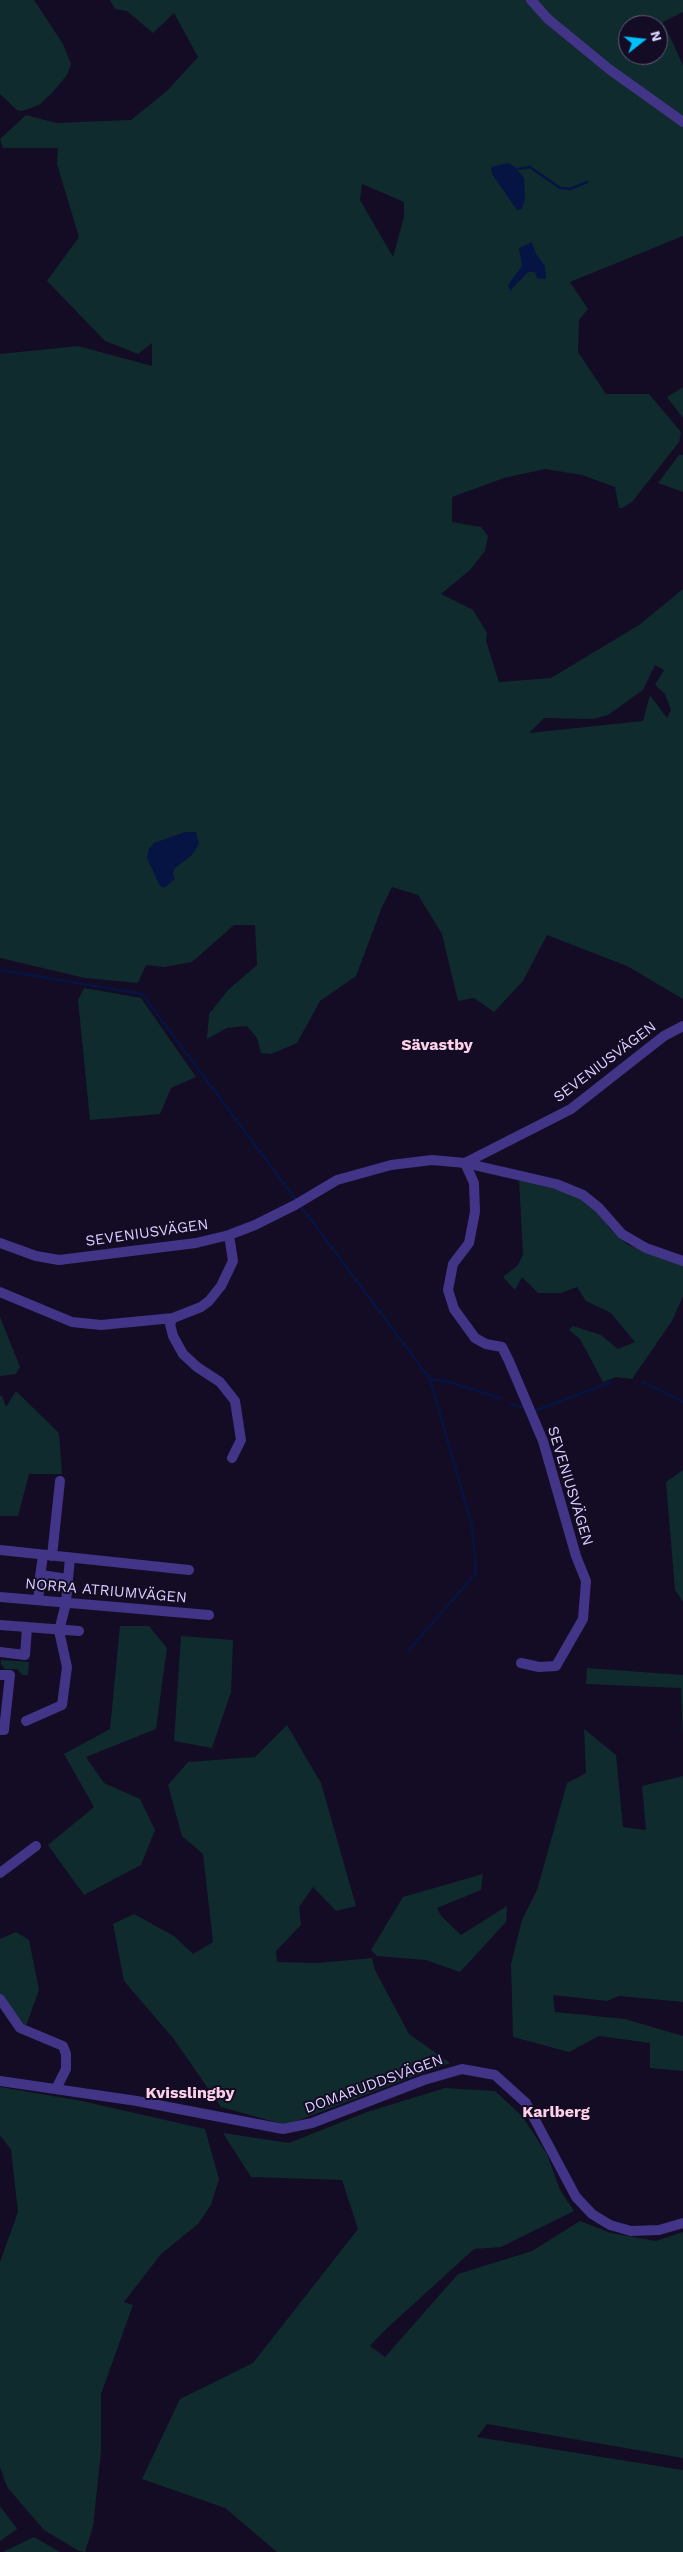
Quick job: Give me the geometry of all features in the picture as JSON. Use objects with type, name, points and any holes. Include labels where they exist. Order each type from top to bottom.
[{"type":"street","points":[[531,0],[548,19],[594,56],[683,122]]},
{"type":"street","name":"SEVENIUSVÄGEN","points":[[465,1163],[571,1109],[664,1036],[683,1026]]},
{"type":"street","name":"SEVENIUSVÄGEN","points":[[0,1243],[36,1256],[59,1260],[196,1243],[229,1235],[295,1205],[337,1180],[391,1165],[432,1160],[465,1163],[556,1184],[583,1195],[600,1208],[622,1234],[646,1248],[683,1261]]},
{"type":"street","name":"SEVENIUSVÄGEN","points":[[465,1163],[474,1183],[475,1212],[469,1242],[453,1264],[448,1290],[454,1309],[475,1338],[486,1344],[502,1347],[510,1361],[543,1441],[576,1556],[586,1581],[583,1619],[556,1666],[538,1667],[521,1663]]},
{"type":"street","points":[[0,1292],[72,1322],[100,1325],[173,1318],[200,1308],[209,1301],[221,1286],[233,1261],[229,1235]]},
{"type":"street","points":[[173,1318],[170,1324],[173,1336],[183,1354],[197,1367],[220,1382],[235,1401],[241,1440],[232,1458]]},
{"type":"street","points":[[38,1600],[40,1577],[48,1555],[60,1481]]},
{"type":"street","points":[[0,1550],[189,1570]]},
{"type":"street","points":[[26,1721],[62,1705],[67,1667],[59,1631],[66,1603],[70,1558]]},
{"type":"street","points":[[40,1577],[41,1575],[68,1578]]},
{"type":"street","name":"NORRA ATRIUMVÄGEN","points":[[0,1597],[209,1615]]},
{"type":"street","points":[[0,1625],[59,1631],[79,1631]]},
{"type":"street","points":[[0,1652],[25,1654],[28,1628]]},
{"type":"street","points":[[0,1675],[10,1676],[4,1730],[0,1730]]},
{"type":"street","points":[[0,1873],[36,1846]]},
{"type":"street","points":[[0,1999],[20,2028],[63,2046],[66,2054],[66,2069],[56,2089]]},
{"type":"street","name":"DOMARUDDSVÄGEN","points":[[0,2081],[137,2101],[283,2129],[312,2123],[424,2080],[462,2069],[495,2075],[526,2103],[576,2197],[592,2214],[610,2225],[631,2231],[659,2230],[683,2223]]},
{"type":"green space","points":[[0,0],[34,0],[63,44],[71,64],[67,75],[52,93],[39,105],[22,111],[17,110],[0,94]]},
{"type":"green space","points":[[110,0],[683,0],[683,12],[668,20],[668,15],[618,15],[618,65],[668,65],[668,33],[683,65],[683,236],[570,282],[588,309],[579,320],[578,352],[606,394],[649,394],[681,432],[679,442],[632,502],[622,508],[619,508],[615,487],[582,475],[545,469],[504,478],[452,497],[452,522],[481,527],[488,536],[485,551],[470,570],[441,594],[473,610],[487,633],[486,641],[499,682],[551,678],[639,625],[683,589],[683,999],[627,966],[547,935],[523,981],[494,1012],[474,998],[458,1001],[442,934],[418,895],[392,887],[382,907],[356,976],[320,1001],[297,1043],[271,1054],[261,1053],[257,1038],[247,1026],[227,1028],[207,1039],[209,1014],[228,990],[257,965],[255,925],[234,925],[192,962],[164,967],[146,965],[138,983],[85,978],[0,958],[0,354],[78,346],[152,366],[152,343],[138,354],[105,341],[47,281],[79,237],[57,164],[58,148],[3,148],[0,139],[26,115],[56,123],[131,120],[167,91],[198,57],[174,13],[153,33],[127,11],[115,9]],"holes":[[[362,184],[404,202],[404,217],[393,257],[360,200]],[[655,665],[664,670],[655,685],[665,694],[671,710],[667,718],[650,695],[643,721],[529,733],[544,718],[593,719],[608,715],[643,690]]]},
{"type":"green space","points":[[683,387],[683,418],[667,397]]},
{"type":"green space","points":[[679,455],[683,455],[683,492],[658,483]]},
{"type":"green space","points":[[84,988],[141,998],[196,1077],[171,1088],[160,1114],[90,1120],[78,1000]]},
{"type":"green space","points":[[519,1177],[570,1191],[595,1209],[610,1229],[628,1245],[683,1264],[683,1296],[672,1321],[632,1379],[616,1377],[603,1382],[580,1339],[569,1330],[573,1326],[601,1335],[618,1349],[635,1342],[611,1313],[586,1301],[577,1287],[561,1293],[538,1293],[522,1277],[515,1290],[503,1277],[518,1265],[523,1255]]},
{"type":"green space","points":[[0,1317],[20,1367],[16,1374],[0,1376]]},
{"type":"green space","points":[[16,1391],[59,1433],[62,1474],[29,1474],[18,1516],[0,1516],[0,1396],[2,1396],[6,1407]]},
{"type":"green space","points":[[683,1470],[683,1602],[675,1590],[666,1482]]},
{"type":"green space","points":[[120,1626],[149,1626],[167,1648],[156,1729],[86,1757],[104,1783],[140,1799],[155,1830],[141,1865],[84,1895],[48,1845],[94,1807],[64,1754],[110,1729]]},
{"type":"green space","points":[[181,1636],[233,1640],[231,1692],[212,1748],[174,1741]]},
{"type":"green space","points":[[1,1660],[29,1662],[28,1675],[22,1675],[17,1669],[5,1669],[1,1664]]},
{"type":"green space","points":[[587,1668],[683,1675],[683,1738],[681,1688],[586,1684]]},
{"type":"green space","points":[[287,1725],[321,1783],[356,1906],[336,1911],[313,1887],[299,1907],[301,1925],[276,1951],[277,1962],[317,1963],[372,1958],[375,1970],[409,2034],[450,2063],[286,2125],[221,2107],[173,2038],[124,1981],[113,1924],[134,1914],[174,1936],[193,1954],[213,1942],[203,1854],[182,1836],[168,1785],[188,1762],[255,1757]]},
{"type":"green space","points":[[584,1729],[616,1755],[623,1827],[646,1830],[642,1786],[683,1776],[683,2002],[619,1996],[607,2001],[553,1995],[555,2012],[625,2019],[683,2036],[683,2071],[650,2068],[650,2043],[599,2036],[569,2052],[513,2037],[511,1964],[522,1920],[537,1890],[567,1783],[586,1773]]},
{"type":"green space","points":[[483,1874],[481,1890],[437,1908],[441,1916],[461,1935],[507,1906],[506,1922],[460,1972],[426,1960],[377,1956],[371,1950],[403,1897]]},
{"type":"green space","points":[[16,1932],[29,1940],[39,1990],[26,2026],[19,2022],[0,1994],[0,1939]]},
{"type":"green space","points":[[0,2087],[82,2101],[205,2129],[219,2179],[211,2205],[198,2224],[161,2254],[124,2302],[133,2305],[101,2394],[101,2452],[93,2527],[85,2552],[79,2551],[44,2530],[7,2487],[0,2467],[0,2262],[18,2212],[11,2150],[0,2135]]},
{"type":"green space","points":[[445,2088],[495,2091],[522,2116],[547,2154],[560,2190],[574,2211],[501,2247],[474,2249],[370,2346],[385,2357],[458,2274],[532,2251],[580,2221],[611,2233],[656,2241],[683,2232],[683,2458],[487,2424],[477,2437],[683,2470],[683,2552],[277,2552],[225,2508],[142,2479],[180,2399],[253,2363],[358,2229],[342,2180],[251,2177],[223,2133],[289,2143],[367,2112]]},
{"type":"green space","points":[[0,2506],[17,2529],[0,2541]]},
{"type":"green space","points":[[34,2537],[60,2552],[3,2552]]},
{"type":"shaded area","points":[[508,163],[515,167],[524,178],[525,199],[522,209],[517,210],[492,174],[491,167]]},
{"type":"shaded area","points":[[532,242],[536,254],[545,266],[546,279],[537,278],[535,272],[528,272],[510,291],[508,285],[522,266],[519,248]]},
{"type":"shaded area","points":[[185,832],[196,832],[199,844],[192,855],[175,868],[173,873],[175,879],[164,888],[160,886],[147,858],[149,849],[154,843]]},
{"type":"waterway","points":[[518,169],[530,167],[560,188],[570,189],[587,182]]},
{"type":"waterway","points":[[0,970],[142,994],[297,1201]]},
{"type":"waterway","points":[[300,1205],[430,1379],[472,1526],[476,1573],[408,1651]]},
{"type":"waterway","points":[[430,1379],[446,1381],[500,1398]]},
{"type":"waterway","points":[[537,1410],[611,1382]]},
{"type":"waterway","points":[[642,1382],[683,1402]]},
{"type":"waterway","points":[[511,1404],[525,1408]]},
{"type":"district","name":"Sävastby","points":[[437,1045]]},
{"type":"district","name":"Kvisslingby","points":[[190,2093]]},
{"type":"district","name":"Karlberg","points":[[556,2112]]}]
